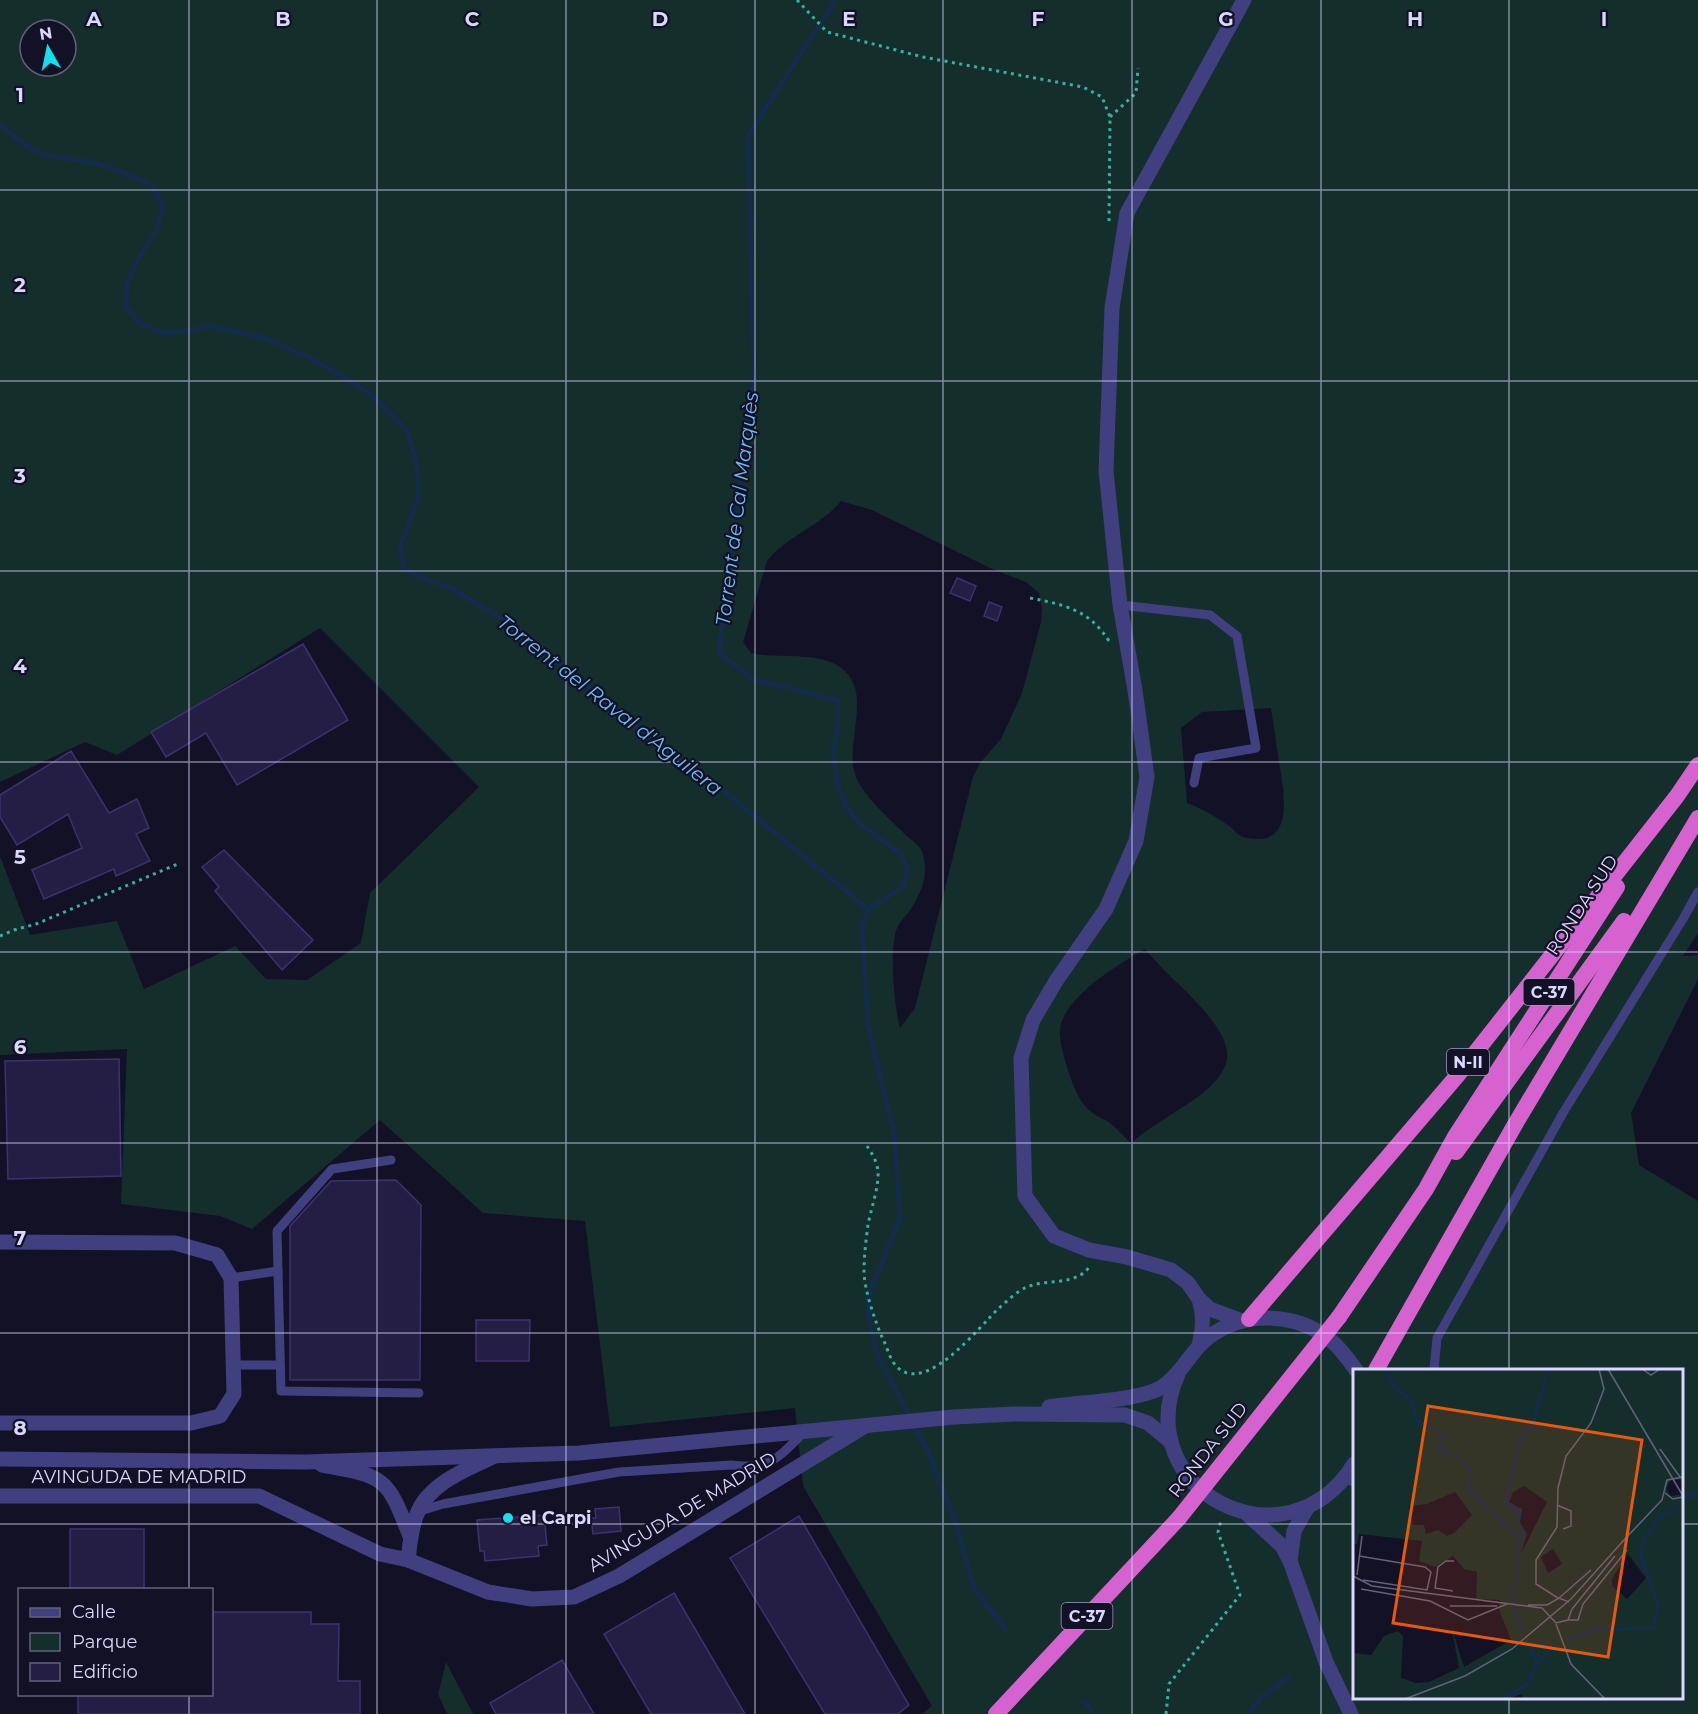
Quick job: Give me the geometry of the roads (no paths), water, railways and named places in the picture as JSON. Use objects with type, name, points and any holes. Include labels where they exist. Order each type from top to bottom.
[{"type":"highway","name":"C-37","points":[[1677,796],[1698,765]]},
{"type":"highway","name":"RONDA SUD","points":[[1426,1189],[1456,1135],[1677,796]]},
{"type":"highway","name":"N-II","points":[[1246,1320],[1457,1076],[1677,796]]},
{"type":"highway","name":"C-37","points":[[1688,832],[1698,818]]},
{"type":"highway","name":"RONDA SUD","points":[[996,1714],[1179,1518],[1339,1317],[1426,1189],[1466,1140],[1688,832]]},
{"type":"highway","points":[[1377,1369],[1517,1121],[1688,832]]},
{"type":"street","points":[[1244,0],[1127,213],[1112,308],[1106,471],[1120,605],[1147,777],[1136,841],[1106,909],[1056,981],[1033,1020],[1021,1058],[1025,1196],[1054,1236],[1095,1251],[1127,1257],[1171,1270],[1188,1283],[1199,1299],[1210,1309],[1246,1320]]},
{"type":"street","points":[[0,1242],[175,1243],[217,1255],[231,1278],[234,1365],[234,1394],[220,1416],[191,1423],[0,1423]]},
{"type":"street","points":[[1199,1299],[1203,1314],[1199,1346]]},
{"type":"street","name":"N-II","points":[[1014,1414],[1144,1393],[1162,1387],[1199,1346],[1219,1330],[1246,1320],[1270,1317],[1292,1320],[1312,1328],[1330,1339],[1345,1354],[1355,1369]]},
{"type":"street","name":"N-II","points":[[1180,1369],[1173,1386],[1168,1424],[1179,1462],[1191,1480],[1207,1495],[1225,1506],[1254,1515],[1284,1515],[1307,1508],[1350,1480]]},
{"type":"street","name":"N-II","points":[[0,1459],[304,1462],[579,1453],[954,1417],[1014,1414],[1125,1415],[1148,1423],[1172,1442]]},
{"type":"street","name":"AVINGUDA DE MADRID","points":[[0,1496],[259,1496],[380,1554],[408,1560],[488,1592],[532,1599],[574,1597],[619,1576],[865,1426]]},
{"type":"street","points":[[408,1560],[410,1536],[417,1512],[436,1488],[495,1455]]},
{"type":"street","points":[[304,1462],[346,1469],[380,1480],[393,1496],[410,1536]]},
{"type":"street","points":[[1290,1561],[1294,1531],[1307,1508]]},
{"type":"street","points":[[1245,1512],[1282,1546],[1290,1561],[1326,1662],[1351,1714]]},
{"type":"lane","points":[[1120,605],[1210,615],[1237,636],[1256,748],[1199,758],[1194,783]]},
{"type":"lane","points":[[1434,1369],[1437,1338],[1563,1113],[1698,892]]},
{"type":"lane","points":[[391,1160],[332,1169],[278,1231],[281,1391],[419,1393]]},
{"type":"lane","points":[[231,1278],[278,1270]]},
{"type":"lane","points":[[234,1365],[280,1365]]},
{"type":"lane","points":[[417,1512],[444,1504],[619,1472],[731,1464],[749,1467],[769,1463],[782,1455],[805,1431]]},
{"type":"waterway","name":"Torrent de Cal Marquès","points":[[834,0],[748,135],[754,375],[719,653],[753,679],[838,700],[838,727],[833,750],[837,783],[847,808],[860,824],[900,853],[908,869],[903,887],[868,909]]},
{"type":"waterway","name":"Torrent del Raval d'Aguilera","points":[[0,125],[25,145],[49,156],[106,166],[154,187],[163,208],[156,231],[137,261],[127,284],[126,307],[141,324],[163,333],[210,326],[261,337],[307,356],[370,393],[407,430],[418,477],[418,500],[400,546],[404,569],[451,588],[518,629],[700,778],[724,791],[868,909]]},
{"type":"waterway","points":[[868,909],[862,925],[868,1025],[895,1139],[900,1218],[874,1281],[867,1305],[876,1352],[928,1452],[954,1518],[974,1588],[1005,1629]]},
{"type":"waterway","points":[[1683,1497],[1698,1494]]},
{"type":"waterway","points":[[1249,1714],[1261,1697],[1289,1678]]},
{"type":"waterway","points":[[1086,1702],[1094,1714]]},
{"type":"place","name":"el Carpi","points":[[508,1518]]}]
